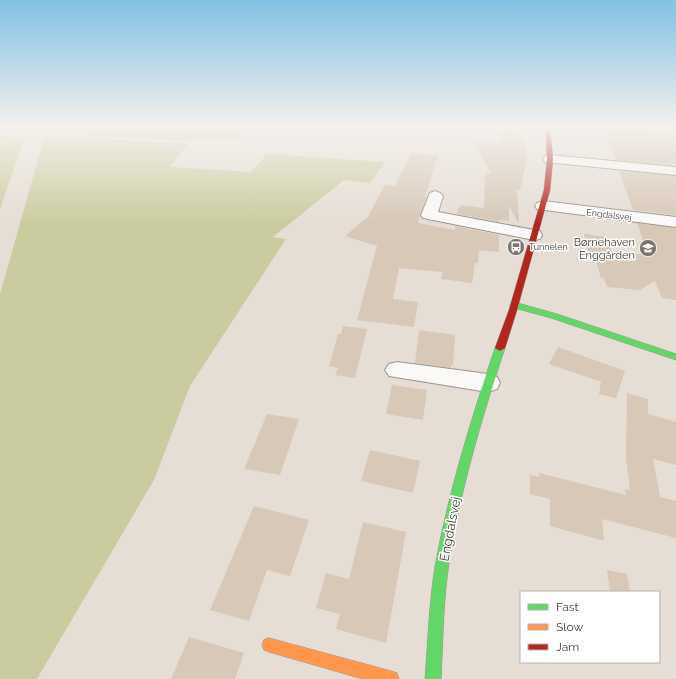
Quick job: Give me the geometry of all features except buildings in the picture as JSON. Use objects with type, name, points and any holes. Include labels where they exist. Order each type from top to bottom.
[{"type":"street","name":"Engdalsvej","points":[[433,679],[442,569],[453,510],[488,384],[514,305],[543,206],[547,190],[550,160]]},
{"type":"street","points":[[557,160],[676,171]]},
{"type":"street","points":[[435,196],[429,215],[534,235]]},
{"type":"street","name":"Engdalsvej","points":[[543,206],[676,222]]},
{"type":"street","points":[[514,305],[554,316],[676,357]]},
{"type":"street","points":[[397,370],[488,384]]},
{"type":"street","points":[[269,645],[391,679]]},
{"type":"green space","points":[[0,160],[17,160],[0,209]]},
{"type":"green space","points":[[38,160],[176,160],[170,167],[251,172],[262,160],[352,160],[386,162],[370,183],[344,180],[273,237],[286,239],[190,386],[154,480],[37,679],[0,679],[0,294]]},
{"type":"traffic: fast","points":[[514,305],[554,316],[676,357]]},
{"type":"traffic: fast","points":[[433,679],[438,594],[447,539],[467,456],[500,348]]},
{"type":"traffic: slow","points":[[269,645],[391,679]]},
{"type":"traffic: jam","points":[[500,348],[513,310],[547,190],[550,160]]},
{"type":"place","name":"Tunnelen","points":[[516,247]]},
{"type":"place","name":"Børnehaven Enggården","points":[[648,248]]}]
